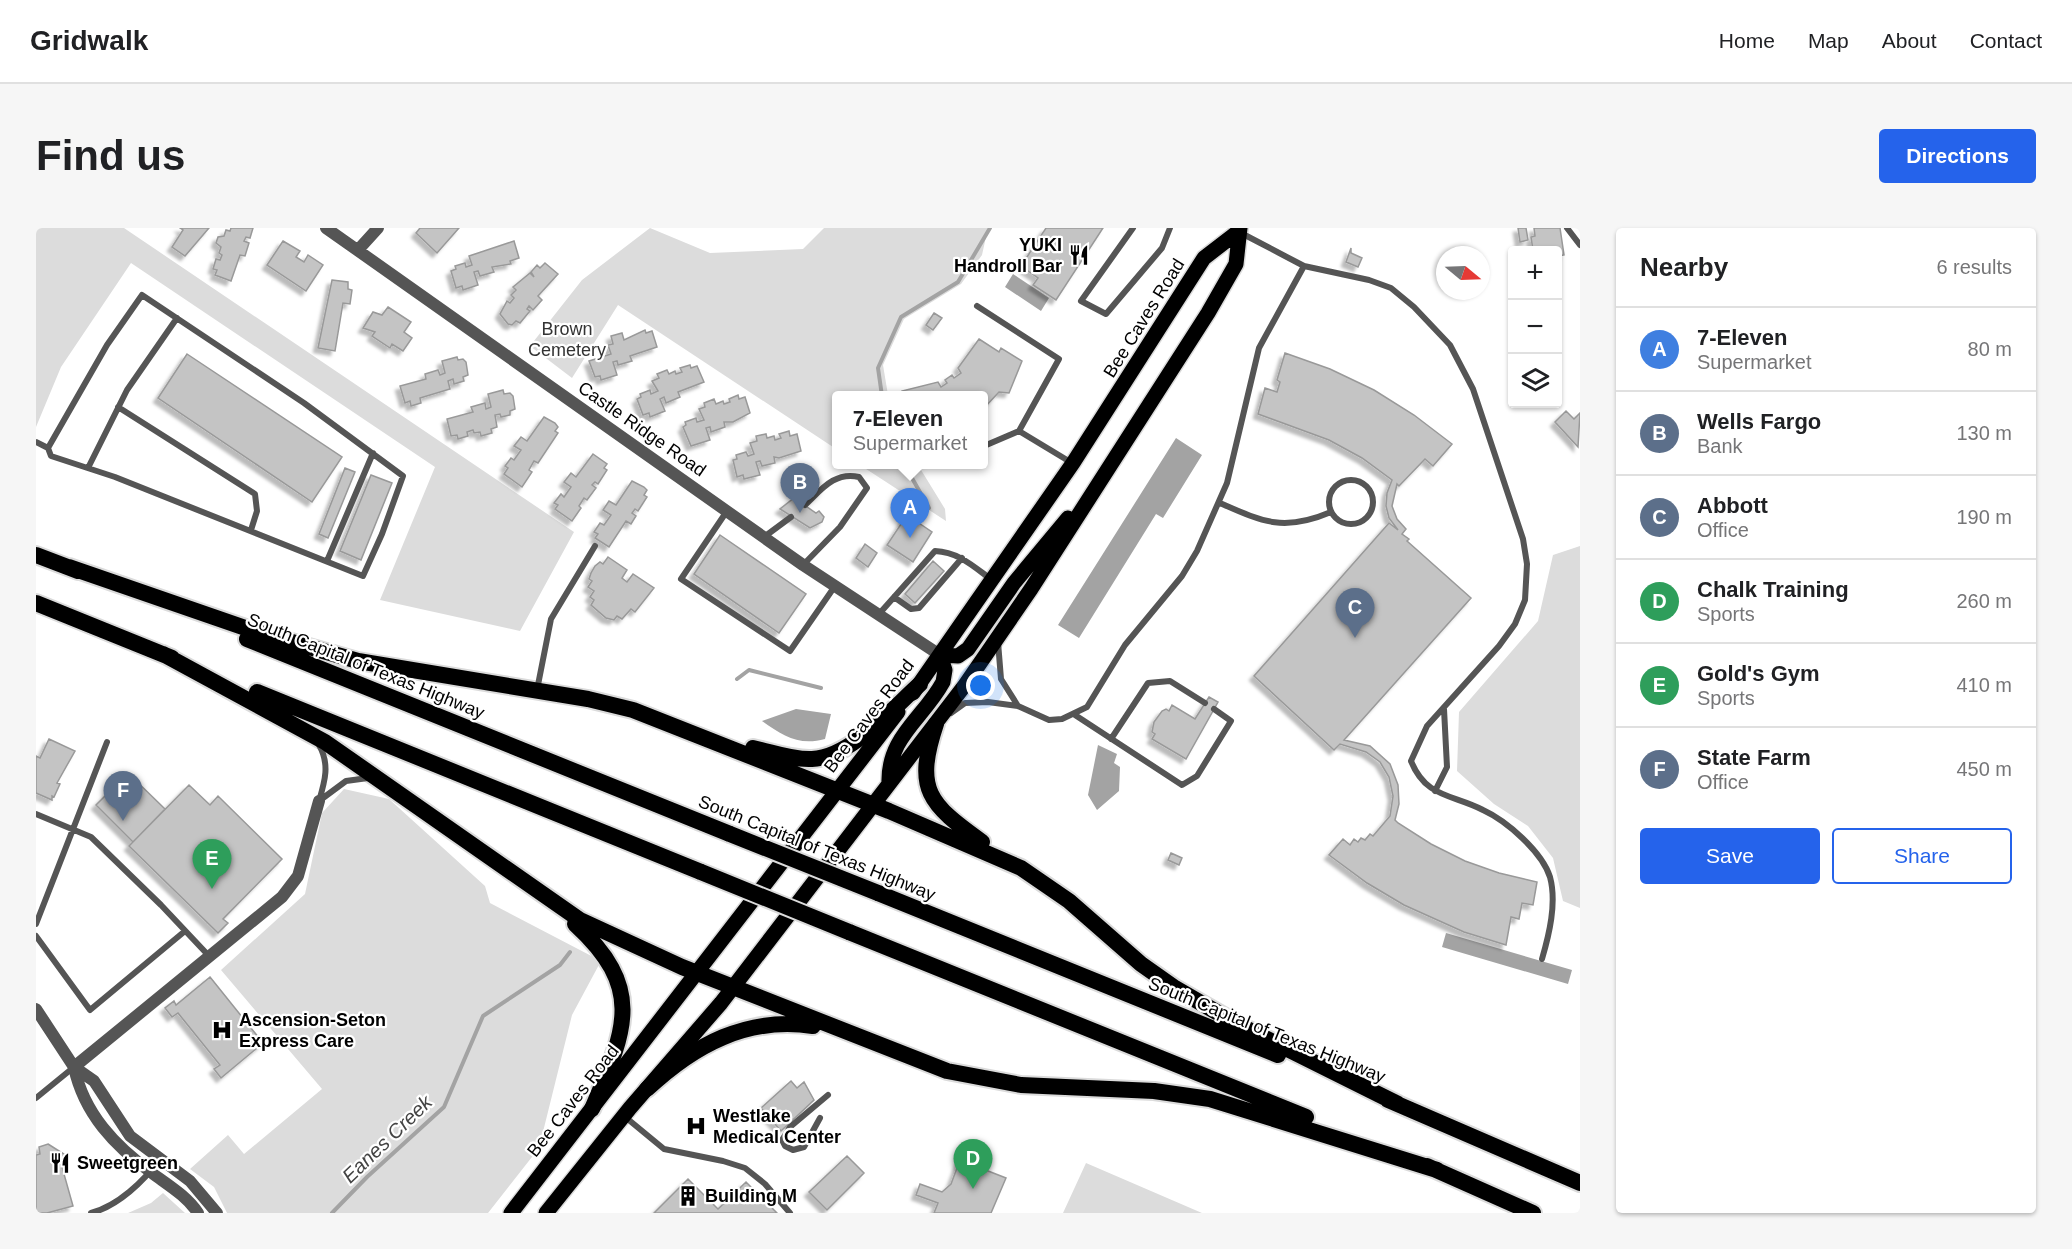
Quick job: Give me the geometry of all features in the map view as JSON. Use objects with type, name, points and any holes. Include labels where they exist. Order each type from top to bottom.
[{"type":"highway","name":"South Capital of Texas Highway","points":[[36,555],[1398,1104],[1580,1183]]},
{"type":"highway","points":[[69,567],[257,632],[339,656],[399,669],[537,691],[633,710],[700,735],[1009,862]]},
{"type":"highway","points":[[36,603],[1437,1170],[1533,1213]]},
{"type":"highway","points":[[163,654],[304,729],[384,782],[548,899],[607,934],[696,973],[929,1066],[984,1080],[1021,1085],[1154,1091],[1210,1099],[1437,1170]]},
{"type":"highway","points":[[700,735],[798,758],[827,756],[850,745],[920,684]]},
{"type":"highway","points":[[936,724],[925,762],[928,788],[934,800],[948,817],[1009,862],[1069,901],[1141,964],[1182,993],[1239,1025],[1398,1104]]},
{"type":"highway","points":[[548,899],[602,951],[616,976],[622,997],[623,1017],[620,1041],[592,1109]]},
{"type":"highway","points":[[647,1089],[665,1072],[704,1046],[744,1028],[790,1023],[841,1031]]},
{"type":"main road","name":"Bee Caves Road","points":[[511,1213],[920,684],[1073,463],[1204,258],[1237,229]]},
{"type":"main road","points":[[546,1213],[623,1116],[733,987],[936,724],[998,638],[1109,470],[1236,264],[1237,229]]},
{"type":"main road","points":[[889,784],[890,761],[897,744],[943,682],[945,670],[940,655],[958,656],[968,649],[1014,583],[1109,470]]},
{"type":"street","name":"Castle Ridge Road","points":[[326,228],[803,565],[940,655]]},
{"type":"street","points":[[358,250],[378,228]]},
{"type":"street","points":[[74,1067],[275,904],[294,884],[319,801]]},
{"type":"street","points":[[36,1009],[74,1067],[80,1090],[109,1136],[118,1147],[179,1194],[198,1213]]},
{"type":"street","points":[[74,1067],[94,1082],[130,1136],[199,1189],[217,1213]]},
{"type":"lane","points":[[1133,228],[1081,301],[1106,315],[1162,248],[1170,228]]},
{"type":"lane","points":[[1567,228],[1580,245]]},
{"type":"lane","points":[[1237,229],[1304,266],[1369,280],[1391,288],[1414,307],[1450,345],[1473,388],[1523,539],[1527,564],[1525,600],[1515,624],[1444,709],[1426,726],[1411,761],[1417,776],[1435,791],[1483,810],[1499,819],[1524,839],[1540,861],[1550,878],[1551,907],[1550,933],[1542,959]]},
{"type":"lane","points":[[936,724],[965,702],[1018,706],[1049,720],[1075,715],[1087,707],[1125,645],[1182,576],[1220,503],[1235,454],[1252,368],[1259,348],[1304,266]]},
{"type":"lane","points":[[36,442],[48,448],[51,456],[251,530],[363,576],[382,534],[403,476],[304,403],[142,295],[107,345],[48,448]]},
{"type":"lane","points":[[977,306],[1059,359],[1019,431],[988,444]]},
{"type":"lane","points":[[88,468],[127,390],[177,318]]},
{"type":"lane","points":[[118,407],[255,494],[257,511],[251,530]]},
{"type":"lane","points":[[1019,431],[1073,463]]},
{"type":"lane","points":[[327,561],[373,453]]},
{"type":"lane","points":[[803,565],[840,527],[863,498],[867,488],[864,481],[850,474],[837,477],[805,506]]},
{"type":"lane","points":[[1359,480],[1372,492],[1373,509],[1361,522],[1344,523],[1331,512],[1330,495],[1341,482],[1359,480]]},
{"type":"lane","points":[[1220,503],[1275,524],[1318,518],[1331,512]]},
{"type":"lane","points":[[727,512],[681,579],[790,651],[835,586]]},
{"type":"lane","points":[[764,537],[791,517]]},
{"type":"lane","points":[[537,691],[551,619],[595,546]]},
{"type":"lane","points":[[879,614],[935,552],[948,552],[962,558],[992,581]]},
{"type":"lane","points":[[894,597],[911,609],[919,608],[962,558]]},
{"type":"lane","points":[[998,638],[1001,678],[1018,706]]},
{"type":"lane","points":[[1111,739],[1148,683],[1170,681],[1205,703]]},
{"type":"lane","points":[[1075,715],[1182,785],[1197,776],[1231,721],[1214,709]]},
{"type":"lane","points":[[1435,791],[1447,767],[1444,709]]},
{"type":"lane","points":[[304,729],[319,746],[326,761],[319,801]]},
{"type":"lane","points":[[36,924],[75,830],[107,742]]},
{"type":"lane","points":[[319,801],[340,784],[352,779],[366,778],[384,782]]},
{"type":"lane","points":[[36,814],[91,837],[210,957]]},
{"type":"lane","points":[[36,936],[90,1010],[185,931]]},
{"type":"lane","points":[[36,1098],[74,1067]]},
{"type":"lane","points":[[820,1118],[804,1147],[793,1150],[783,1144],[784,1134],[790,1127],[828,1095]]},
{"type":"lane","points":[[623,1116],[664,1149],[745,1168],[765,1184],[790,1213]]},
{"type":"lane","points":[[91,1213],[118,1200],[151,1172],[160,1159]]},
{"type":"green space","points":[[36,228],[124,228],[574,532],[520,631],[380,600],[435,467],[131,263],[61,367],[36,427]]},
{"type":"green space","name":"Brown Cemetery","points":[[650,228],[710,253],[803,249],[824,228],[988,228],[982,255],[961,284],[904,319],[883,365],[887,391],[832,391],[832,446],[618,305],[572,378],[530,346],[582,280]]},
{"type":"green space","points":[[866,469],[920,469],[945,509],[946,521]]},
{"type":"green space","points":[[1580,546],[1580,908],[1563,901],[1553,858],[1528,826],[1494,804],[1457,771],[1459,712],[1538,621],[1553,555]]},
{"type":"green space","points":[[344,789],[389,799],[485,886],[490,903],[601,961],[572,1015],[539,1148],[488,1213],[227,1213],[214,1187],[190,1169],[228,1135],[244,1154],[322,1089],[221,970],[305,894],[322,813]]},
{"type":"green space","points":[[1086,1163],[1202,1213],[1063,1213]]},
{"type":"green space","points":[[163,1193],[185,1213],[128,1213],[151,1203]]},
{"type":"shaded area","points":[[1013,274],[1049,298],[1041,311],[1005,287]]},
{"type":"shaded area","points":[[1176,438],[1202,455],[1163,518],[1156,514],[1079,638],[1058,625]]},
{"type":"shaded area","points":[[796,709],[831,714],[825,739],[807,741],[792,738],[762,721]]},
{"type":"shaded area","points":[[1098,745],[1117,754],[1114,763],[1120,767],[1119,791],[1097,810],[1088,795]]},
{"type":"shaded area","points":[[1446,933],[1572,970],[1568,984],[1442,947]]},
{"type":"building","points":[[180,228],[209,228],[185,256],[172,247],[183,230]]},
{"type":"building","points":[[231,228],[253,228],[250,238],[246,237],[244,241],[249,243],[245,256],[240,255],[231,281],[215,275],[217,270],[213,269],[216,259],[220,260],[222,255],[219,253],[221,247],[216,243],[218,237],[224,236],[226,230],[230,231]]},
{"type":"building","points":[[420,228],[459,228],[437,253],[416,233]]},
{"type":"building","points":[[1046,228],[1103,228],[1056,300],[1033,285],[1038,278],[1021,266]]},
{"type":"building","points":[[1518,228],[1526,228],[1528,240],[1520,242]]},
{"type":"building","points":[[1534,228],[1560,228],[1564,255],[1562,255],[1562,246],[1532,246],[1531,237],[1535,236]]},
{"type":"building","points":[[283,241],[300,251],[296,257],[304,262],[308,255],[323,265],[306,291],[267,265]]},
{"type":"building","points":[[514,241],[519,258],[510,261],[511,264],[492,267],[494,272],[480,276],[478,271],[474,272],[478,285],[463,290],[462,286],[456,288],[451,271],[456,269],[455,266],[465,263],[466,267],[472,265],[469,256]]},
{"type":"building","points":[[1351,248],[1351,253],[1362,258],[1358,267],[1346,262]]},
{"type":"building","points":[[545,263],[558,274],[538,296],[542,300],[533,310],[529,306],[527,309],[530,311],[520,323],[516,321],[512,325],[508,324],[500,314],[507,301],[510,303],[514,298],[511,295],[516,290],[513,287],[530,273],[534,277],[531,272],[537,265],[540,268]]},
{"type":"building","points":[[332,280],[348,282],[348,289],[352,290],[350,304],[343,303],[335,351],[318,348]]},
{"type":"building","points":[[388,307],[411,322],[404,332],[412,338],[403,351],[392,344],[390,348],[372,336],[375,332],[363,328],[373,312],[382,315]]},
{"type":"building","points":[[934,313],[942,318],[933,330],[926,325]]},
{"type":"building","points":[[645,330],[646,333],[652,331],[657,347],[630,356],[632,361],[618,365],[617,361],[613,362],[617,375],[601,380],[600,376],[595,377],[589,361],[611,354],[608,345],[613,344],[611,336],[622,333],[624,340]]},
{"type":"building","points":[[979,339],[999,352],[1001,348],[1022,361],[1009,393],[999,392],[988,404],[988,391],[902,391],[938,382],[941,387],[952,375],[954,378],[961,373],[958,368]]},
{"type":"building","points":[[1285,353],[1330,369],[1374,390],[1414,415],[1452,444],[1433,466],[1425,459],[1399,486],[1397,484],[1392,506],[1397,519],[1406,529],[1402,534],[1409,539],[1407,541],[1471,598],[1344,740],[1370,746],[1390,764],[1398,785],[1399,804],[1395,820],[1398,823],[1431,844],[1465,861],[1499,873],[1537,882],[1533,905],[1522,903],[1519,919],[1511,917],[1506,945],[1464,932],[1404,905],[1367,883],[1329,855],[1343,839],[1350,845],[1354,839],[1358,842],[1361,838],[1365,840],[1370,834],[1373,836],[1390,816],[1393,796],[1389,777],[1380,762],[1366,752],[1340,744],[1334,750],[1254,676],[1389,523],[1398,530],[1389,518],[1386,506],[1387,493],[1392,480],[1362,458],[1329,440],[1258,414],[1265,388],[1277,392],[1280,382],[1277,380]]},
{"type":"building","points":[[187,354],[342,457],[312,502],[158,398]]},
{"type":"building","points":[[457,357],[458,360],[463,359],[466,362],[468,375],[463,377],[464,381],[454,384],[453,379],[448,381],[450,389],[420,398],[421,403],[411,406],[410,401],[405,403],[400,386],[426,379],[425,374],[438,370],[440,375],[445,373],[442,361]]},
{"type":"building","points":[[690,365],[691,368],[697,366],[704,382],[678,392],[680,397],[666,403],[664,397],[660,399],[665,411],[650,417],[649,413],[643,415],[637,399],[641,397],[640,394],[650,390],[651,394],[658,391],[652,381],[659,378],[657,374],[667,370],[669,374],[675,371],[676,374],[682,372],[680,368]]},
{"type":"building","points":[[503,390],[504,394],[510,393],[513,396],[515,409],[510,411],[510,415],[501,417],[500,414],[495,415],[497,427],[491,429],[492,433],[481,436],[480,432],[474,433],[473,430],[467,432],[468,436],[458,439],[457,435],[451,436],[447,419],[473,412],[471,407],[485,403],[486,409],[491,407],[488,394]]},
{"type":"building","points":[[738,395],[739,399],[745,397],[750,413],[733,422],[724,422],[725,427],[711,432],[710,427],[706,428],[710,440],[691,446],[683,427],[686,425],[685,422],[696,418],[697,422],[704,420],[699,409],[705,407],[704,403],[714,399],[716,404],[723,401],[724,404]]},
{"type":"building","points":[[1566,411],[1574,419],[1580,413],[1578,447],[1555,422]]},
{"type":"building","points":[[544,417],[555,423],[558,427],[555,431],[558,433],[538,463],[534,461],[529,470],[532,472],[522,487],[504,474],[508,468],[505,466],[511,458],[514,460],[521,450],[514,446],[521,437],[527,441]]},
{"type":"building","points":[[789,431],[790,436],[797,434],[801,451],[779,458],[774,457],[775,463],[762,466],[760,461],[756,462],[760,475],[744,479],[743,475],[737,477],[733,460],[737,459],[736,455],[746,452],[748,456],[754,454],[750,443],[757,441],[756,436],[766,434],[767,438],[774,436],[775,440],[781,438],[779,434]]},
{"type":"building","points":[[593,454],[607,464],[604,468],[607,470],[598,484],[595,482],[592,485],[596,488],[587,500],[584,498],[579,506],[581,508],[572,521],[555,509],[558,505],[554,503],[561,494],[564,497],[571,487],[564,482],[571,473],[576,477]]},
{"type":"building","points":[[345,468],[355,472],[328,538],[319,534]]},
{"type":"building","points":[[371,475],[392,483],[361,560],[340,551]]},
{"type":"building","points":[[632,481],[647,490],[644,495],[647,497],[638,511],[635,509],[632,513],[636,516],[631,524],[626,521],[609,547],[595,538],[598,534],[594,532],[600,523],[604,525],[611,515],[603,510],[609,501],[616,505]]},
{"type":"building","points":[[794,498],[816,513],[819,511],[824,517],[822,522],[810,528],[780,509]]},
{"type":"building","points":[[907,515],[932,532],[913,562],[887,545]]},
{"type":"building","points":[[720,535],[806,594],[779,633],[694,574]]},
{"type":"building","points":[[865,544],[877,553],[868,567],[856,558]]},
{"type":"building","points":[[608,557],[627,570],[622,578],[627,582],[633,574],[654,588],[635,612],[631,609],[622,619],[617,616],[614,620],[606,618],[591,605],[594,600],[590,597],[594,591],[588,587],[592,581],[589,579],[591,573],[595,566],[600,562],[603,564]]},
{"type":"building","points":[[933,561],[944,571],[915,603],[905,594]]},
{"type":"building","points":[[1209,697],[1218,702],[1186,759],[1152,739],[1155,734],[1152,732],[1154,722],[1162,711],[1166,709],[1169,711],[1172,705],[1195,719]]},
{"type":"building","points":[[49,739],[75,751],[57,783],[60,784],[52,800],[36,793],[36,756],[40,758]]},
{"type":"building","points":[[128,773],[165,809],[133,842],[96,805]]},
{"type":"building","points":[[189,785],[210,805],[218,796],[282,859],[223,919],[228,923],[218,933],[129,846]]},
{"type":"building","points":[[1171,853],[1182,858],[1179,865],[1168,860]]},
{"type":"building","name":"Ascension-Seton Express Care","points":[[210,977],[263,1043],[221,1078],[214,1069],[220,1065],[178,1013],[172,1017],[165,1008],[174,1001],[176,1005]]},
{"type":"building","points":[[791,1081],[797,1088],[804,1082],[814,1100],[781,1131],[761,1108]]},
{"type":"building","points":[[48,1144],[67,1156],[69,1164],[62,1167],[73,1206],[47,1213],[36,1213],[36,1155],[40,1154],[39,1147]]},
{"type":"building","points":[[847,1156],[864,1173],[827,1210],[809,1192]]},
{"type":"building","points":[[960,1160],[1006,1178],[991,1213],[934,1213],[938,1203],[916,1195],[920,1184],[942,1192],[951,1184]]},
{"type":"building","name":"Building M","points":[[688,1179],[718,1209],[746,1182],[777,1213],[654,1213]]},
{"type":"waterway","name":"Eanes Creek","points":[[881,391],[878,368],[901,317],[958,282],[990,228]]},
{"type":"waterway","name":"Eanes Creek","points":[[907,469],[929,508]]},
{"type":"waterway","name":"Eanes Creek","points":[[737,679],[749,670],[821,688]]},
{"type":"waterway","name":"Eanes Creek","points":[[332,1213],[367,1177],[444,1107],[483,1016],[560,965],[570,952]]},
{"type":"place","name":"YUKI Handroll Bar","points":[[1079,255]]},
{"type":"place","name":"Wells Fargo","points":[[800,513]]},
{"type":"place","name":"7-Eleven","points":[[910,538]]},
{"type":"place","name":"Abbott","points":[[1355,638]]},
{"type":"place","name":"State Farm","points":[[123,821]]},
{"type":"place","name":"Gold's Gym","points":[[212,889]]},
{"type":"place","name":"Ascension-Seton Express Care","points":[[222,1030]]},
{"type":"place","name":"Westlake Medical Center","points":[[696,1126]]},
{"type":"place","name":"Sweetgreen","points":[[60,1163]]},
{"type":"place","name":"Chalk Training","points":[[973,1189]]},
{"type":"place","name":"Building M","points":[[688,1196]]}]
